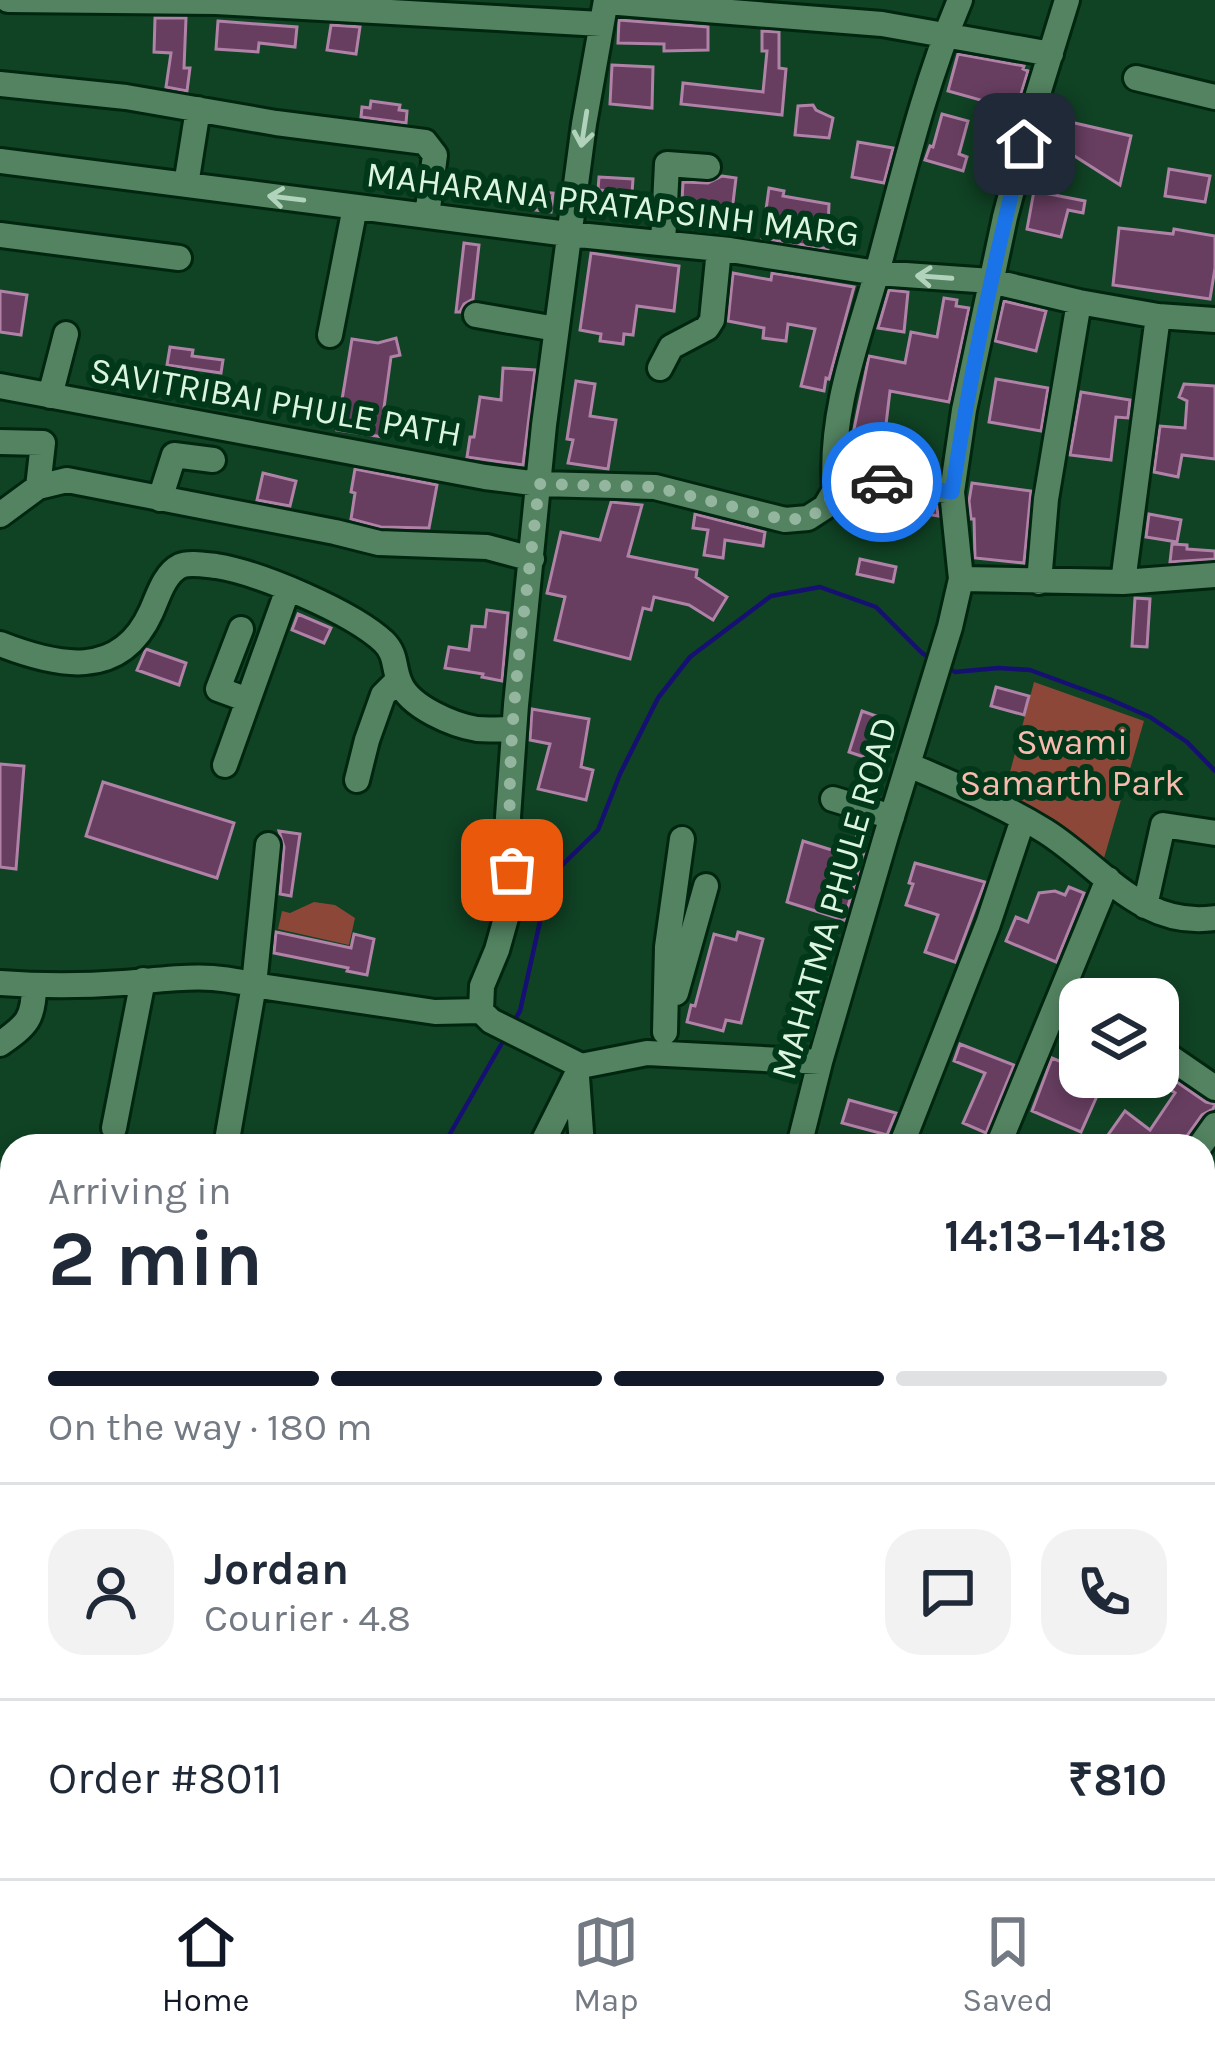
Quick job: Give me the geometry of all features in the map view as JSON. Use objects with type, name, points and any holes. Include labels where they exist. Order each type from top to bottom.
[{"type":"street","points":[[8,0],[814,16],[1051,54]]},
{"type":"street","points":[[952,492],[888,482],[855,482],[835,490],[833,460],[843,391],[945,35],[960,0]]},
{"type":"street","points":[[1067,0],[1016,173],[964,410],[952,492],[961,579],[1123,582],[1215,575]]},
{"type":"street","points":[[486,1016],[482,986],[508,911],[514,729],[556,329],[604,9]]},
{"type":"street","points":[[1136,78],[1215,97]]},
{"type":"street","points":[[0,84],[126,97],[425,142],[435,154],[427,216]]},
{"type":"street","points":[[186,185],[198,109]]},
{"type":"street","name":"MAHARANA PRATAPSINH MARG","points":[[0,161],[719,249],[877,273],[991,281],[1158,316],[1215,320]]},
{"type":"street","points":[[663,243],[668,164],[708,167]]},
{"type":"street","points":[[330,335],[355,207]]},
{"type":"street","points":[[0,235],[179,258]]},
{"type":"street","points":[[660,368],[670,347],[707,328],[712,320],[719,249]]},
{"type":"street","points":[[1039,582],[1046,499],[1079,302]]},
{"type":"street","points":[[476,315],[556,329]]},
{"type":"street","points":[[1123,582],[1158,316]]},
{"type":"street","points":[[50,397],[66,334]]},
{"type":"street","name":"SAVITRIBAI PHULE PATH","points":[[0,386],[484,477],[539,484],[655,487],[785,520],[808,518],[825,507],[835,490]]},
{"type":"street","points":[[207,509],[217,428]]},
{"type":"street","points":[[0,442],[43,443],[38,487]]},
{"type":"street","points":[[160,499],[174,455],[213,460]]},
{"type":"street","points":[[0,515],[38,487],[67,480],[380,543],[488,547],[532,559]]},
{"type":"street","points":[[0,644],[56,663],[98,661],[127,646],[145,625],[177,567],[189,564],[238,572],[288,589],[378,637],[391,649],[398,680],[419,704],[476,729],[514,729]]},
{"type":"street","name":"MAHATMA PHULE ROAD","points":[[802,1134],[892,817],[939,672],[961,579]]},
{"type":"street","points":[[225,765],[288,589]]},
{"type":"street","points":[[241,629],[218,689],[248,700]]},
{"type":"street","points":[[357,780],[383,694],[398,680]]},
{"type":"street","points":[[909,765],[1023,819],[1145,906],[1168,917],[1215,918]]},
{"type":"street","points":[[833,799],[892,817]]},
{"type":"street","points":[[906,1134],[988,924],[1023,819]]},
{"type":"street","points":[[1145,906],[1163,825],[1215,833]]},
{"type":"street","points":[[662,1043],[682,839]]},
{"type":"street","points":[[228,1134],[254,985],[268,845]]},
{"type":"street","points":[[1003,1134],[1108,879]]},
{"type":"street","points":[[662,1043],[706,886]]},
{"type":"street","points":[[0,983],[210,976],[486,1016],[579,1071],[647,1053],[662,1043],[820,1062]]},
{"type":"street","points":[[113,1128],[142,980]]},
{"type":"street","points":[[0,1044],[31,1017],[34,985]]},
{"type":"street","points":[[1179,1063],[1215,1088]]},
{"type":"street","points":[[547,1134],[579,1071]]},
{"type":"street","points":[[579,1071],[582,1134]]},
{"type":"green space","name":"Swami Samarth Park","points":[[1034,682],[1144,721],[1104,858],[1002,802]]},
{"type":"green space","points":[[314,902],[335,905],[355,918],[349,945],[278,929],[282,911],[290,913]]},
{"type":"building","points":[[155,18],[186,18],[187,91],[166,87],[171,53],[154,52]]},
{"type":"building","points":[[619,20],[708,27],[708,50],[664,51],[664,44],[618,43]]},
{"type":"building","points":[[218,21],[297,27],[295,47],[259,43],[258,52],[216,49]]},
{"type":"building","points":[[331,25],[360,27],[356,54],[327,50]]},
{"type":"building","points":[[762,31],[779,32],[779,68],[786,69],[782,115],[681,104],[683,83],[763,92],[767,51],[762,51]]},
{"type":"building","points":[[958,54],[1024,66],[1028,71],[1016,110],[948,91]]},
{"type":"building","points":[[612,65],[653,67],[652,108],[610,104]]},
{"type":"building","points":[[371,101],[400,105],[399,110],[407,111],[406,123],[361,117],[362,107],[370,108]]},
{"type":"building","points":[[813,105],[833,118],[829,138],[795,135],[798,106]]},
{"type":"building","points":[[942,114],[968,121],[959,154],[967,157],[963,171],[925,160]]},
{"type":"building","points":[[1053,118],[1131,136],[1120,185],[1048,139]]},
{"type":"building","points":[[858,142],[893,148],[884,183],[852,177]]},
{"type":"building","points":[[1169,169],[1210,176],[1205,202],[1165,196]]},
{"type":"building","points":[[722,176],[736,178],[730,228],[681,221],[683,182],[708,183]]},
{"type":"building","points":[[599,177],[633,179],[632,193],[598,190]]},
{"type":"building","points":[[769,188],[784,191],[783,196],[829,204],[828,249],[762,238]]},
{"type":"building","points":[[522,190],[553,193],[551,212],[520,208]]},
{"type":"building","points":[[1034,191],[1085,201],[1083,213],[1068,210],[1061,237],[1027,229]]},
{"type":"building","points":[[1119,228],[1215,236],[1210,299],[1113,285]]},
{"type":"building","points":[[464,243],[479,245],[473,299],[456,312]]},
{"type":"building","points":[[591,253],[679,266],[674,311],[637,306],[633,335],[624,334],[623,344],[600,341],[601,334],[580,330]]},
{"type":"building","points":[[733,273],[771,280],[772,273],[854,287],[824,391],[801,386],[815,329],[788,324],[786,341],[763,338],[764,328],[728,321]]},
{"type":"building","points":[[889,290],[908,292],[904,332],[878,328]]},
{"type":"building","points":[[0,291],[27,295],[21,335],[0,332]]},
{"type":"building","points":[[944,298],[969,308],[949,402],[890,391],[881,466],[860,463],[861,457],[851,456],[869,356],[905,363],[911,332],[937,337]]},
{"type":"building","points":[[1004,301],[1046,311],[1036,351],[995,341]]},
{"type":"building","points":[[396,338],[400,355],[391,357],[383,437],[337,430],[352,339],[378,343]]},
{"type":"building","points":[[170,347],[223,360],[221,373],[167,365]]},
{"type":"building","points":[[503,368],[535,370],[523,465],[467,457],[480,397],[501,400]]},
{"type":"building","points":[[996,379],[1048,388],[1041,431],[989,422]]},
{"type":"building","points":[[576,381],[595,384],[590,416],[616,420],[608,469],[568,463]]},
{"type":"building","points":[[1184,384],[1215,386],[1215,459],[1182,455],[1178,477],[1154,472],[1160,426],[1185,428],[1187,401],[1179,397]]},
{"type":"building","points":[[1081,392],[1130,400],[1128,418],[1116,417],[1111,460],[1070,455]]},
{"type":"building","points":[[355,469],[437,485],[429,528],[381,527],[351,519]]},
{"type":"building","points":[[263,473],[296,481],[290,506],[257,500]]},
{"type":"building","points":[[972,483],[1031,491],[1024,563],[975,558],[969,501]]},
{"type":"building","points":[[878,499],[937,506],[938,516],[877,506]]},
{"type":"building","points":[[611,502],[642,505],[628,556],[697,570],[696,577],[727,597],[713,620],[689,605],[654,597],[651,610],[643,608],[630,659],[555,640],[565,597],[547,593],[561,532],[600,540]]},
{"type":"building","points":[[695,514],[765,532],[763,546],[725,540],[723,558],[704,555],[708,530],[693,528]]},
{"type":"building","points":[[1149,514],[1181,520],[1177,542],[1146,537]]},
{"type":"building","points":[[1172,544],[1215,551],[1215,559],[1170,562]]},
{"type":"building","points":[[860,559],[896,567],[893,582],[857,574]]},
{"type":"building","points":[[1135,598],[1150,599],[1147,647],[1132,646]]},
{"type":"building","points":[[487,610],[508,613],[502,681],[445,668],[449,647],[469,650],[472,626],[485,627]]},
{"type":"building","points":[[298,614],[331,628],[324,643],[292,630]]},
{"type":"building","points":[[146,649],[186,663],[179,685],[137,670]]},
{"type":"building","points":[[996,687],[1029,696],[1024,715],[991,706]]},
{"type":"building","points":[[532,709],[589,719],[581,767],[593,770],[586,800],[538,789],[550,744],[530,740]]},
{"type":"building","points":[[862,711],[890,721],[884,738],[874,734],[867,758],[849,752]]},
{"type":"building","points":[[0,764],[24,766],[16,869],[0,867]]},
{"type":"building","points":[[103,782],[234,823],[217,878],[86,836]]},
{"type":"building","points":[[859,828],[870,832],[844,920],[787,902],[803,841],[851,856]]},
{"type":"building","points":[[279,831],[300,834],[291,896],[280,894],[284,847]]},
{"type":"building","points":[[915,863],[985,882],[955,962],[925,952],[938,915],[906,905]]},
{"type":"building","points":[[1069,887],[1084,893],[1056,962],[1006,941],[1016,917],[1028,922],[1039,893],[1065,895]]},
{"type":"building","points":[[276,932],[351,948],[354,934],[374,939],[367,975],[274,953]]},
{"type":"building","points":[[738,932],[763,939],[741,1023],[726,1020],[723,1031],[687,1022],[714,934],[736,940]]},
{"type":"building","points":[[960,1044],[1014,1065],[986,1133],[963,1123],[985,1073],[954,1061]]},
{"type":"building","points":[[1052,1058],[1059,1061],[1059,1098],[1096,1098],[1081,1132],[1032,1111]]},
{"type":"building","points":[[1179,1083],[1215,1104],[1188,1134],[1109,1134],[1125,1111],[1150,1130],[1172,1098],[1179,1098]]},
{"type":"building","points":[[849,1100],[896,1113],[887,1134],[842,1123]]},
{"type":"waterway","points":[[514,1021],[550,877],[598,830],[658,698],[690,657],[771,596],[820,587],[876,607],[934,660]]},
{"type":"waterway","points":[[949,668],[955,672],[1030,670],[1109,699],[1150,717],[1187,742],[1215,771]]},
{"type":"waterway","points":[[450,1134],[506,1036]]},
{"type":"way so far","points":[[512,870],[508,817],[539,484],[655,487],[785,520],[808,518],[825,507],[835,490],[855,482],[882,482]]},
{"type":"route","points":[[882,482],[952,492],[964,410],[1024,144]]}]
